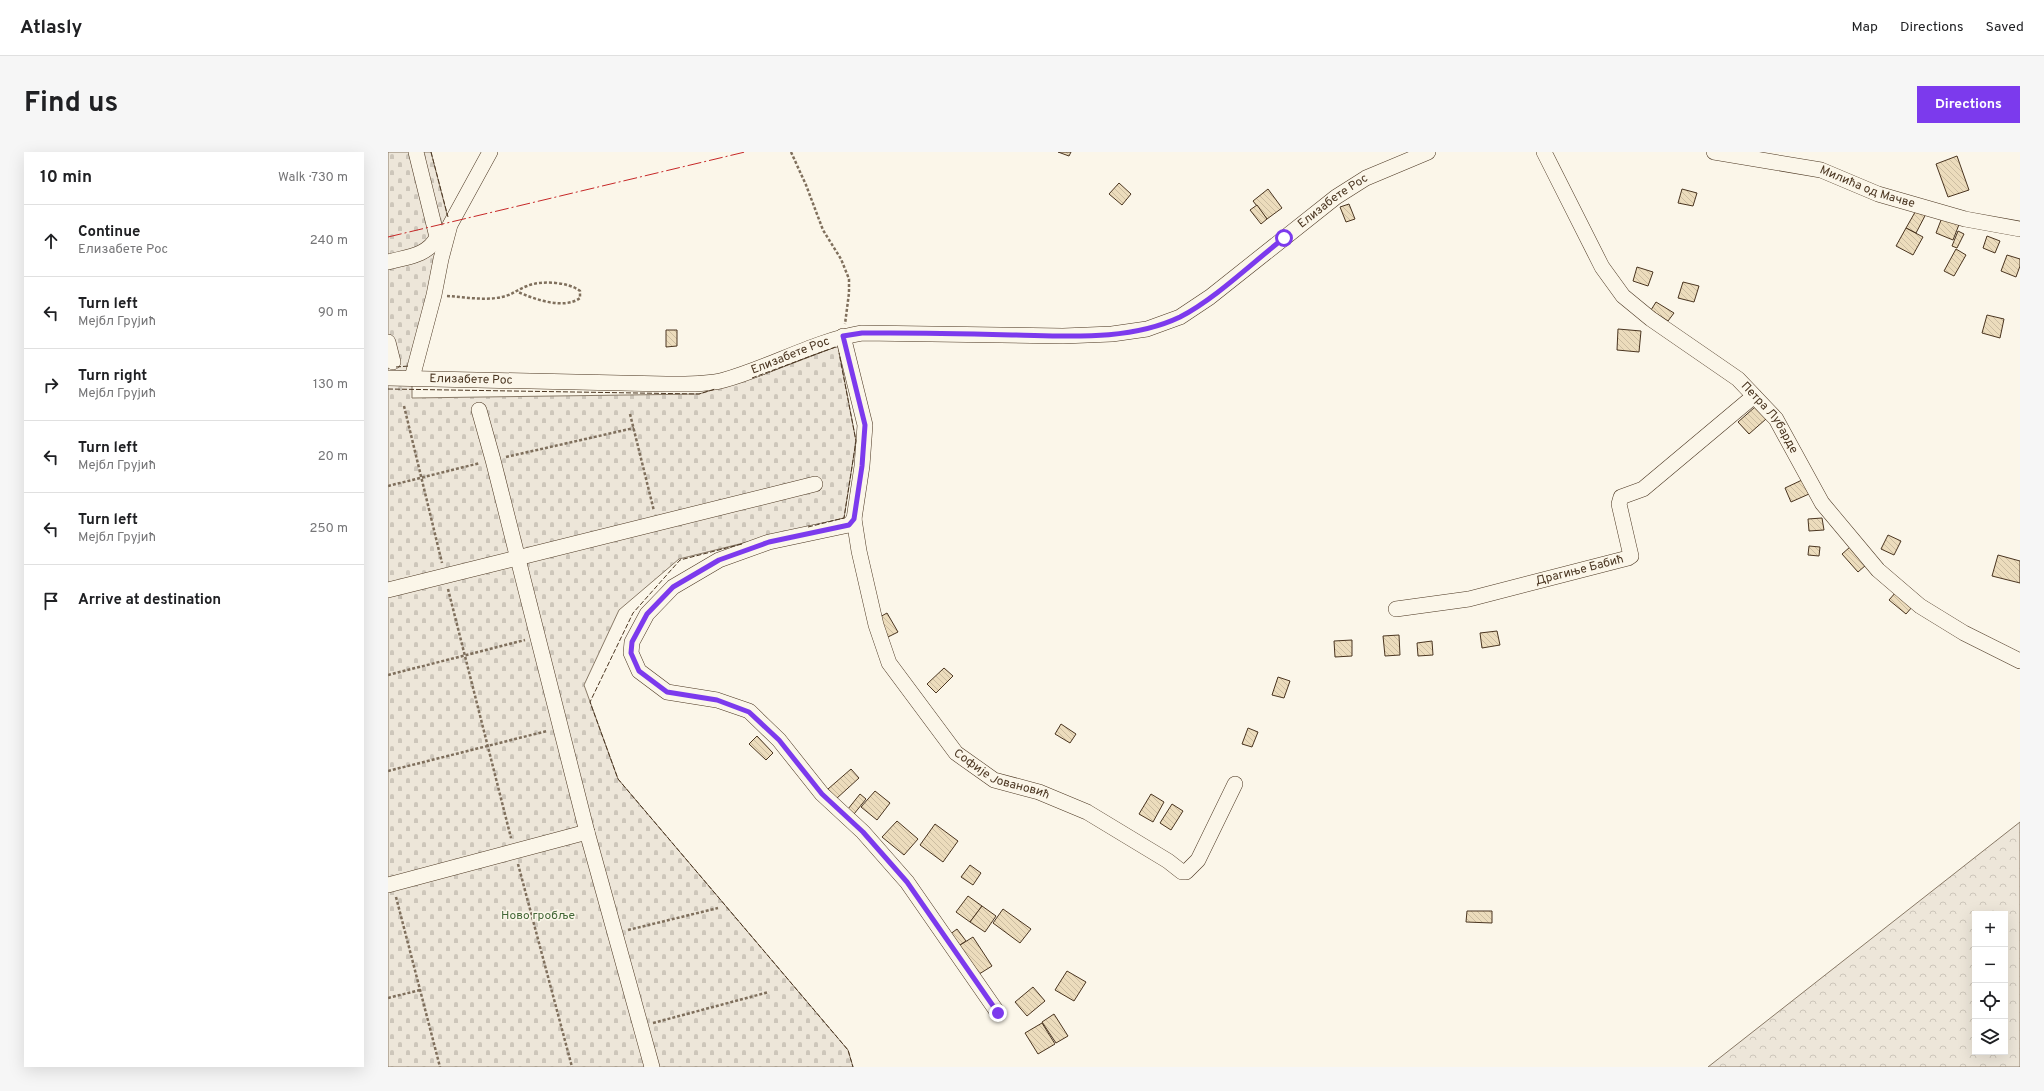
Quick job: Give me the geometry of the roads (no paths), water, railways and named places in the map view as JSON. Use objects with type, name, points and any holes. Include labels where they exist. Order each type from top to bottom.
[{"type":"street","points":[[388,262],[424,252],[433,245],[436,237],[416,152]]},
{"type":"street","points":[[412,378],[434,295],[450,225],[490,152]]},
{"type":"street","name":"Елизабете Рос","points":[[388,378],[666,384],[705,383],[723,380],[843,336],[862,333],[1062,336],[1112,334],[1147,329],[1180,317],[1210,297],[1336,197],[1366,178],[1428,152]]},
{"type":"street","name":"Петра Лубарде","points":[[1544,152],[1602,267],[1623,296],[1651,319],[1738,379],[1776,419],[1822,503],[1878,570],[1920,606],[1964,634],[2020,661]]},
{"type":"street","name":"Милића од Мачве","points":[[1714,152],[1821,170],[1878,194],[1965,219],[2020,229]]},
{"type":"street","points":[[843,336],[865,425],[862,466],[854,519],[849,525],[769,542],[719,560],[673,587],[647,614],[632,642],[631,653],[639,671],[667,692],[717,700],[749,712],[779,740],[822,794],[863,832],[907,882],[998,1013]]},
{"type":"street","points":[[388,342],[393,362]]},
{"type":"street","name":"Драгиње Бабић","points":[[1396,609],[1469,599],[1632,556],[1619,504],[1621,497],[1643,489],[1754,396]]},
{"type":"street","points":[[479,410],[518,556],[587,832],[652,1067]]},
{"type":"street","points":[[388,590],[518,556],[815,484]]},
{"type":"street","name":"Софије Јовановић","points":[[854,519],[859,551],[876,625],[889,663],[956,754],[994,780],[1039,792],[1087,812],[1168,861],[1182,872],[1186,872],[1198,860],[1235,784]]},
{"type":"street","points":[[390,884],[587,832]]},
{"type":"park label","name":"Ново гробље","points":[[538,916]]}]
